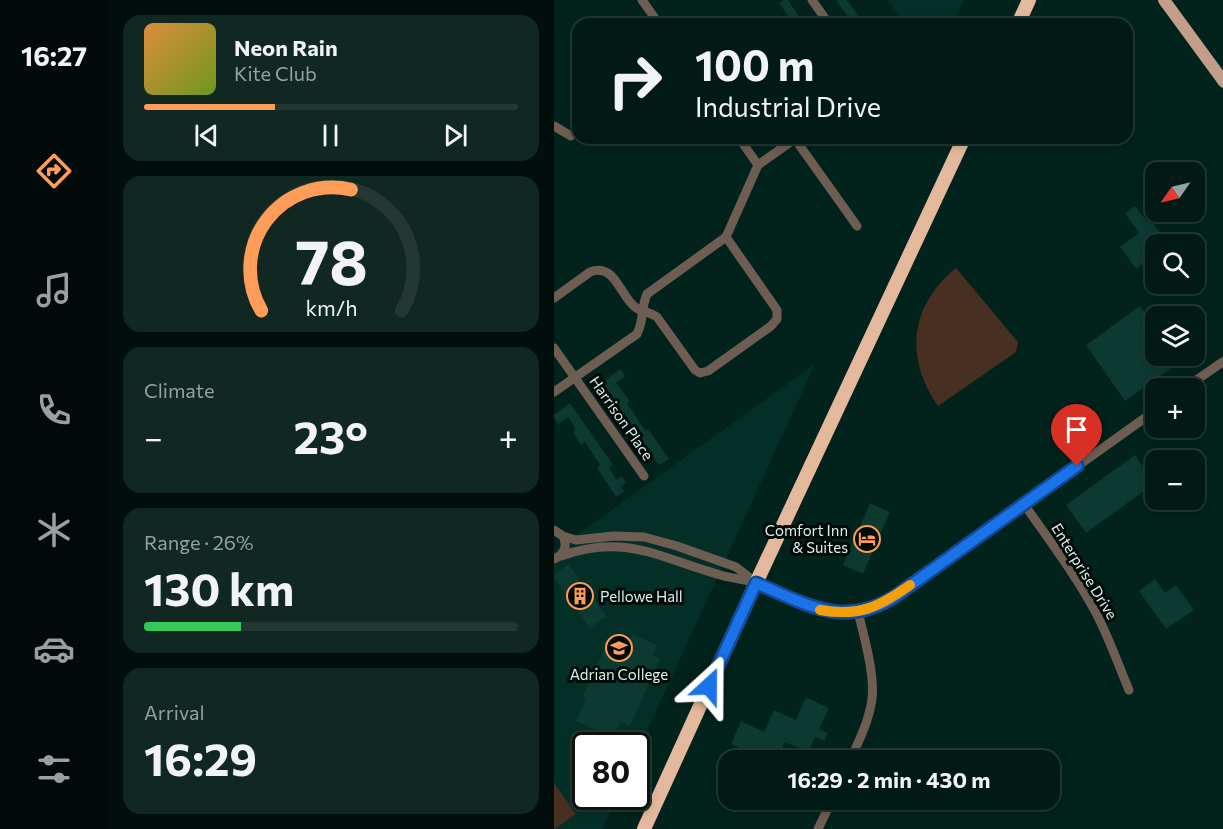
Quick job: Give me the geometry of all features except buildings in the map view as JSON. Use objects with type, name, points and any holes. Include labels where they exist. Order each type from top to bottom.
[{"type":"highway","points":[[1021,18],[1029,0]]},
{"type":"highway","points":[[644,829],[961,144]]},
{"type":"main road","points":[[1164,0],[1223,82]]},
{"type":"street","points":[[642,0],[655,18]]},
{"type":"street","points":[[812,0],[825,18]]},
{"type":"street","points":[[554,126],[571,136]]},
{"type":"street","points":[[743,144],[758,165]]},
{"type":"street","points":[[554,392],[637,334],[647,294],[726,237],[758,165],[788,144]]},
{"type":"street","points":[[800,144],[857,226]]},
{"type":"street","points":[[554,298],[590,272],[602,270],[612,277],[632,304],[657,317],[690,364],[700,373],[715,366],[771,326],[777,319],[777,310],[726,237]]},
{"type":"street","name":"Harrison Place","points":[[554,348],[644,476]]},
{"type":"street","points":[[1199,378],[1223,361]]},
{"type":"street","points":[[557,558],[592,547],[628,547],[647,550],[724,576],[756,583],[820,610],[858,612],[883,604],[1145,418]]},
{"type":"street","name":"Enterprise Drive","points":[[1024,504],[1096,613],[1129,690]]},
{"type":"street","points":[[557,531],[576,540],[614,536],[644,537],[736,567],[756,583]]},
{"type":"street","points":[[557,531],[566,547],[557,558]]},
{"type":"street","points":[[855,750],[863,732],[872,698],[872,681],[858,612]]},
{"type":"street","points":[[818,829],[827,810]]},
{"type":"shaded area","points":[[888,0],[964,0],[954,18],[901,18]]},
{"type":"shaded area","points":[[956,268],[1018,342],[1016,352],[938,406],[927,388],[920,369],[917,333],[921,315],[929,298]]},
{"type":"shaded area","name":"Adrian College","points":[[815,364],[647,732],[572,732],[572,810],[611,810],[602,829],[554,829],[554,551]]},
{"type":"shaded area","points":[[554,783],[576,814],[554,829]]},
{"type":"slow traffic","points":[[820,610],[847,613],[871,609],[883,604],[910,585]]},
{"type":"place","name":"Comfort Inn & Suites","points":[[867,539]]},
{"type":"place","name":"Pellowe Hall","points":[[580,596]]},
{"type":"place","name":"Adrian College","points":[[619,648]]},
{"type":"route","points":[[709,686],[756,583],[820,610],[847,613],[871,609],[897,595],[1077,466]]}]
